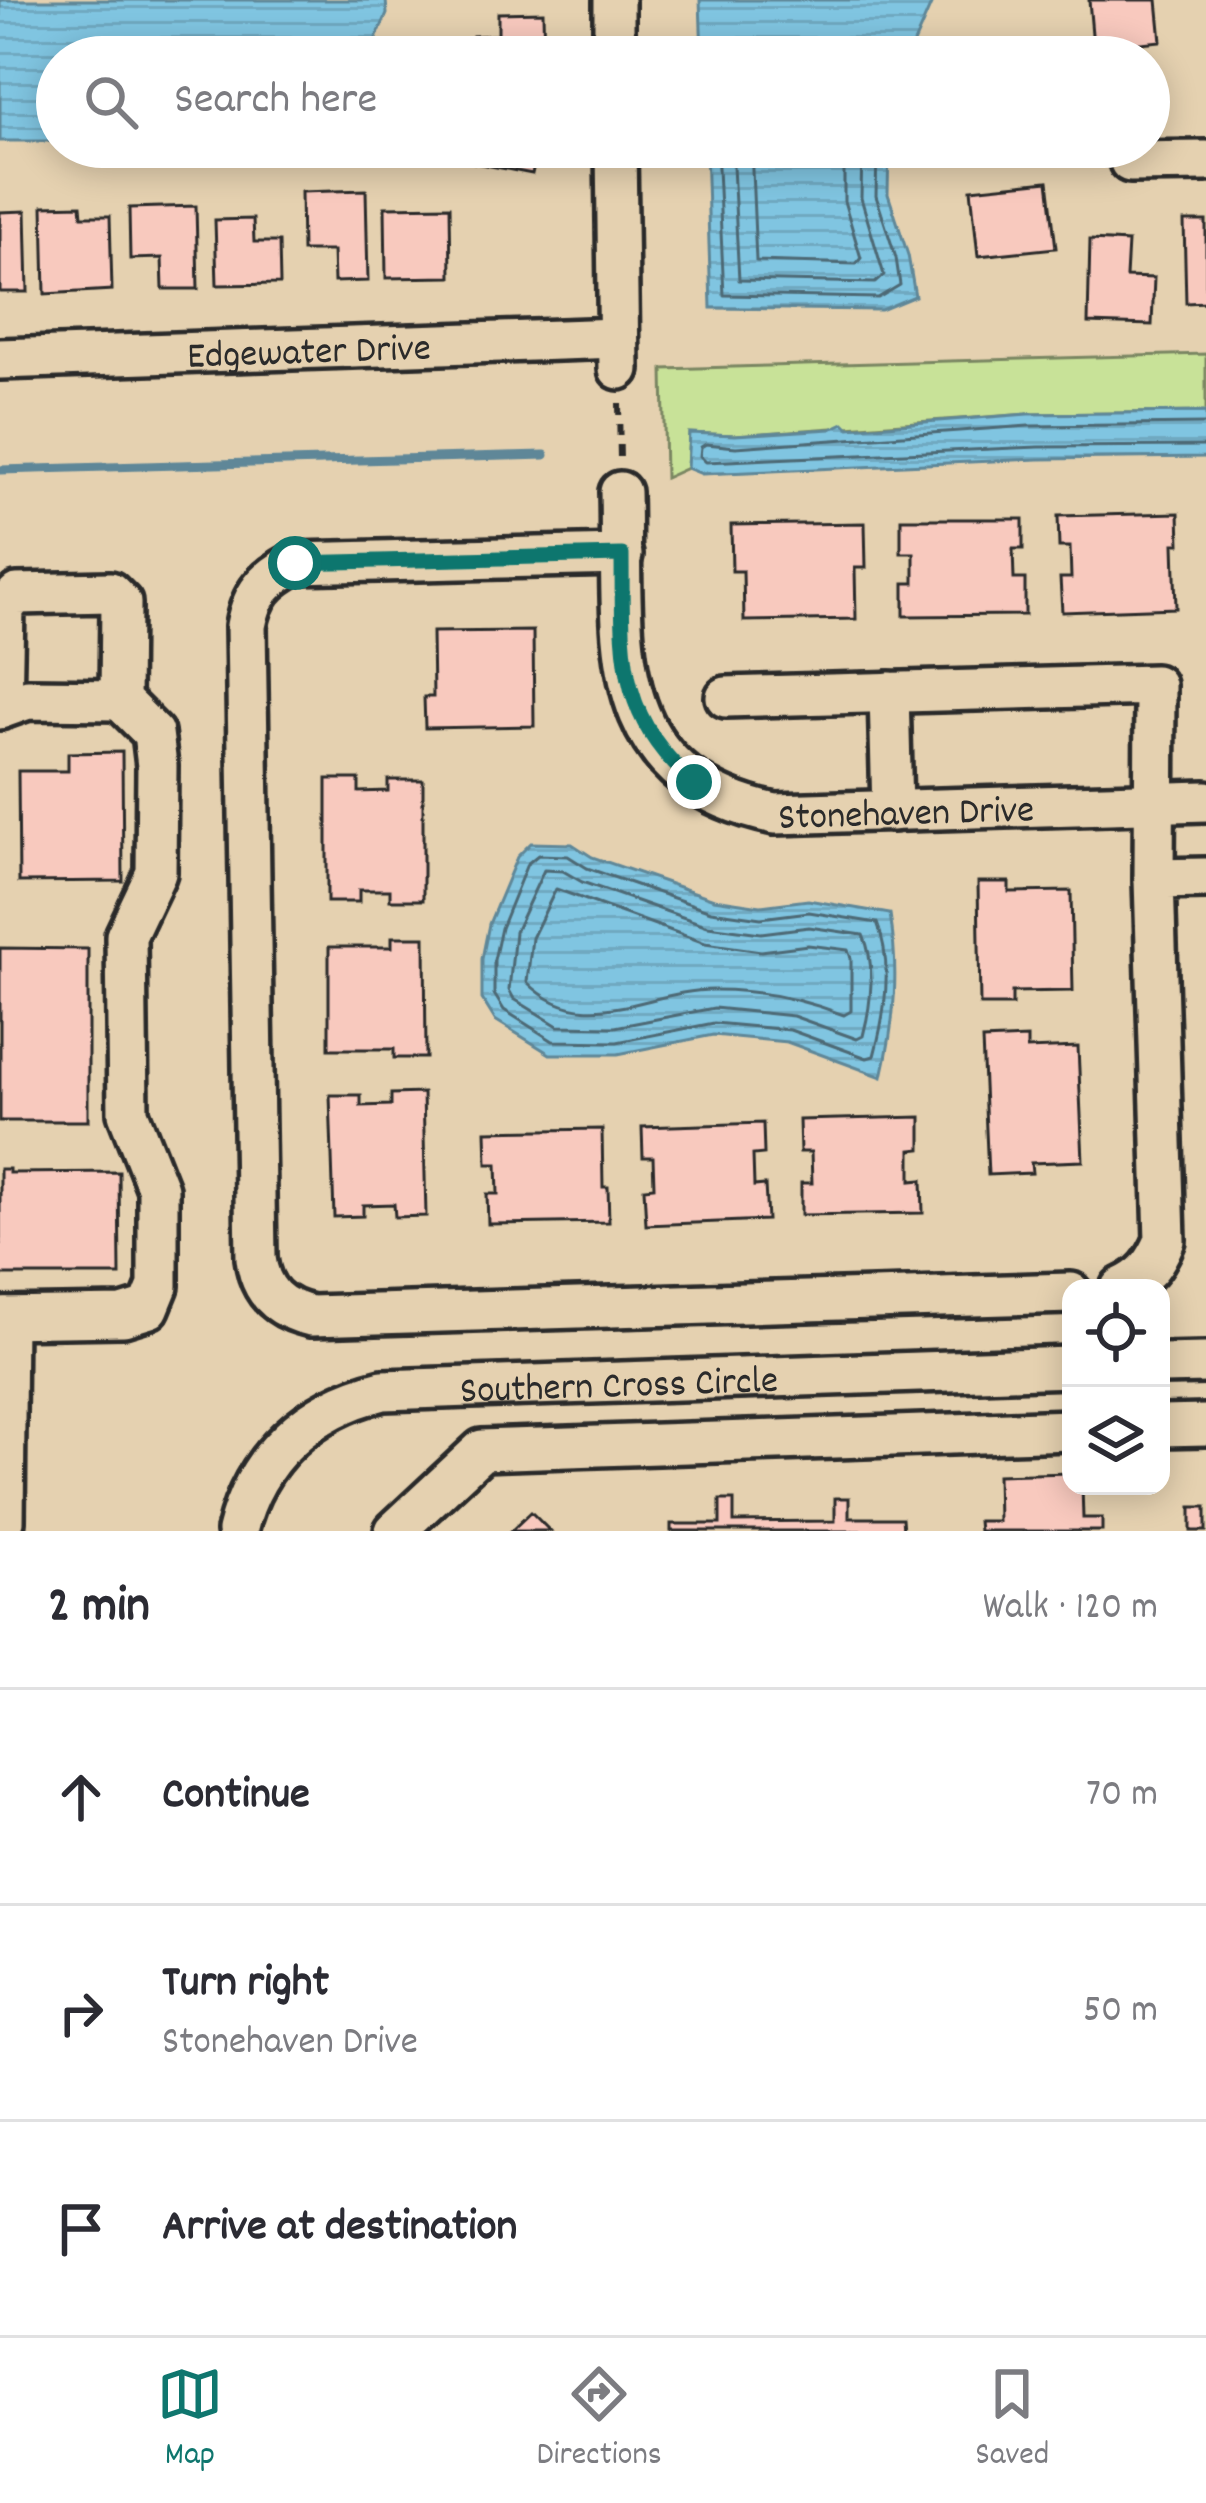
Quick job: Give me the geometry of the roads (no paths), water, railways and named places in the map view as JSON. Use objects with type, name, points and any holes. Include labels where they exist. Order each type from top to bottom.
[{"type":"street","points":[[614,0],[614,36]]},
{"type":"street","points":[[1170,161],[1206,161]]},
{"type":"street","name":"Edgewater Drive","points":[[0,359],[618,354],[616,168]]},
{"type":"street","name":"Stonehaven Drive","points":[[620,492],[625,674],[645,727],[677,768],[712,794],[775,814],[1206,801]]},
{"type":"street","points":[[622,555],[295,563],[269,577],[251,599],[246,626],[256,1258],[264,1289],[291,1312],[311,1316],[1062,1293]]},
{"type":"street","points":[[11,1524],[3,1318],[123,1316],[149,1308],[158,1286],[158,1190],[128,1113],[126,936],[156,873],[157,766],[153,733],[120,700],[28,699],[1,708],[4,607],[17,594],[110,592],[122,603],[120,700]]},
{"type":"street","points":[[726,697],[1155,686],[1154,879],[1165,1240],[1156,1262],[1140,1279]]},
{"type":"street","points":[[890,692],[892,811]]},
{"type":"street","points":[[1154,879],[1206,878]]},
{"type":"street","points":[[1170,1364],[1206,1363]]},
{"type":"street","name":"Southern Cross Circle","points":[[238,1531],[260,1473],[302,1426],[340,1403],[383,1390],[1062,1367]]},
{"type":"street","points":[[1170,1426],[1206,1425]]},
{"type":"street","points":[[395,1531],[482,1450],[1062,1430]]},
{"type":"water","points":[[0,0],[386,0],[387,14],[377,36],[36,36],[36,141],[0,141]]},
{"type":"water","points":[[700,0],[933,0],[917,36],[701,36]]},
{"type":"water","points":[[707,168],[889,168],[888,194],[908,255],[915,296],[881,310],[711,308]]},
{"type":"water","points":[[1206,412],[1206,457],[1039,459],[702,474],[687,468],[689,433],[735,435],[831,429],[844,423],[849,428],[1028,414]]},
{"type":"water","points":[[531,843],[572,844],[592,857],[714,899],[761,906],[808,900],[890,914],[894,996],[882,1077],[787,1042],[713,1035],[618,1054],[550,1054],[495,1020],[482,999],[482,959],[489,924],[517,857]]},
{"type":"waterway","points":[[0,470],[545,455]]}]
